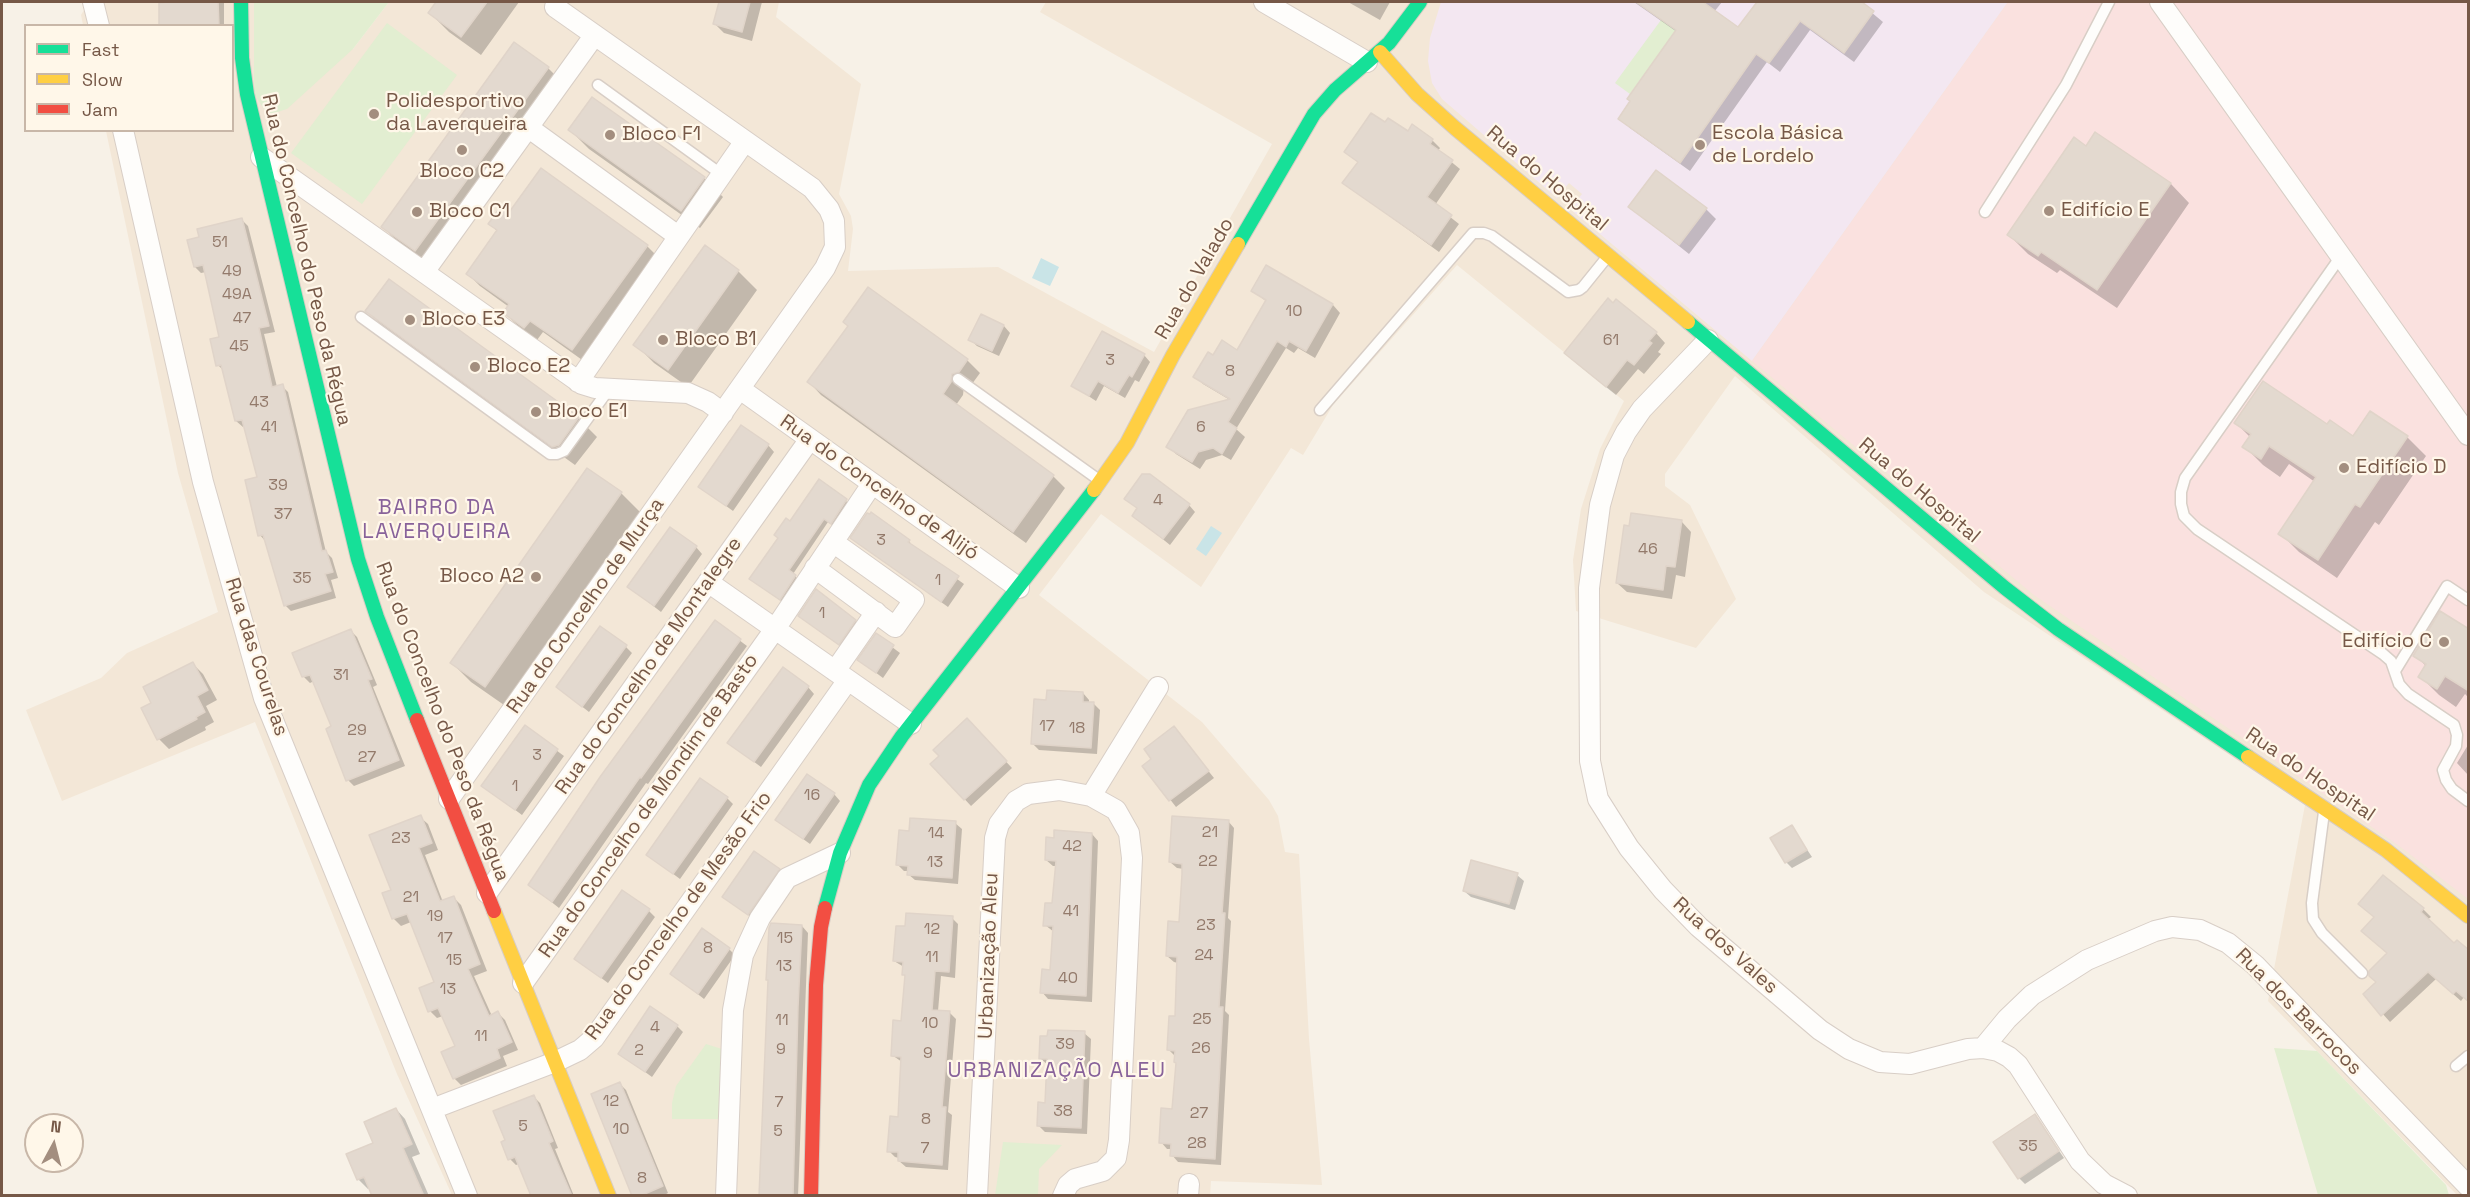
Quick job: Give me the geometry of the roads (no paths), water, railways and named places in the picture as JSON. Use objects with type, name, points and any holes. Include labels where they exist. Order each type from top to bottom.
[{"type":"street","name":"Rua do Concelho do Peso da Régua","points":[[241,2],[244,77],[261,157],[358,559],[385,638],[609,1196]]},
{"type":"street","points":[[1264,2],[1373,57]]},
{"type":"street","name":"Rua do Valado","points":[[811,1196],[819,946],[824,908],[840,853],[869,785],[911,724],[1102,482],[1127,443],[1173,355],[1314,114],[1335,90],[1398,34],[1420,2]]},
{"type":"street","name":"Rua do Concelho de Murça","points":[[449,799],[825,268],[835,247],[834,221],[829,209],[812,188],[594,36],[553,3]]},
{"type":"street","points":[[2167,4],[2341,256],[2469,435]]},
{"type":"street","points":[[424,272],[594,36]]},
{"type":"street","name":"Rua do Hospital","points":[[1373,57],[2022,602],[2058,629],[2410,868],[2469,916]]},
{"type":"street","points":[[529,129],[678,236]]},
{"type":"street","name":"Rua das Courelas","points":[[123,132],[203,482],[264,698],[466,1196]]},
{"type":"street","points":[[578,382],[745,141]]},
{"type":"street","points":[[261,157],[578,382],[590,387],[609,389],[688,393],[708,402],[723,413]]},
{"type":"street","name":"Rua dos Vales","points":[[1708,340],[1642,409],[1626,432],[1614,454],[1603,495],[1593,546],[1589,588],[1590,761],[1598,799],[1629,848],[1663,890],[1699,927],[1820,1030],[1849,1049],[1880,1062],[1910,1064],[1968,1049],[1983,1048]]},
{"type":"street","name":"Rua do Concelho de Alijó","points":[[740,389],[1019,588]]},
{"type":"street","name":"Rua do Concelho de Montalegre","points":[[487,893],[810,439]]},
{"type":"street","name":"Rua do Concelho de Mondim de Basto","points":[[523,982],[775,629],[872,484]]},
{"type":"street","points":[[815,568],[895,627],[914,600],[834,542]]},
{"type":"street","points":[[708,582],[911,724]]},
{"type":"street","name":"Rua do Concelho de Mesão Frio","points":[[432,1109],[555,1062],[585,1046],[598,1033],[842,675],[876,612]]},
{"type":"street","points":[[1091,796],[1158,687]]},
{"type":"street","name":"Urbanização Aleu","points":[[977,1196],[981,1159],[993,854],[997,831],[1005,813],[1016,801],[1028,794],[1059,790],[1091,796],[1116,810],[1129,832],[1132,880],[1119,1140],[1116,1158],[1108,1168],[1075,1179],[1068,1185],[1063,1196]]},
{"type":"street","points":[[726,1196],[733,1010],[743,955],[760,918],[787,878],[840,853]]},
{"type":"street","name":"Rua dos Barrocos","points":[[1983,1048],[2007,1019],[2032,995],[2087,960],[2155,931],[2172,927],[2200,930],[2228,943],[2255,965],[2469,1185]]},
{"type":"street","points":[[1983,1048],[1998,1051],[2018,1065],[2080,1161],[2104,1185],[2127,1196]]},
{"type":"lane","points":[[1985,212],[2066,85],[2109,2]]},
{"type":"lane","points":[[598,85],[721,174]]},
{"type":"lane","points":[[1320,410],[1473,233],[1492,236],[1568,292],[1583,287],[1608,256]]},
{"type":"lane","points":[[2341,256],[2185,478],[2181,492],[2181,504],[2184,516],[2197,529],[2383,654],[2391,661],[2399,684],[2408,694],[2454,725],[2457,746],[2443,770],[2445,780],[2452,789],[2469,801]]},
{"type":"lane","points":[[361,317],[550,454],[564,451],[609,389]]},
{"type":"lane","points":[[958,379],[1102,482]]},
{"type":"lane","points":[[2396,671],[2447,586],[2469,600]]},
{"type":"lane","points":[[2325,809],[2312,903],[2313,919],[2322,933],[2362,973]]},
{"type":"lane","points":[[2456,1066],[2469,1056]]},
{"type":"water","points":[[1041,258],[1059,267],[1050,286],[1032,278]]},
{"type":"water","points":[[1211,526],[1222,533],[1206,556],[1196,549]]},
{"type":"place","name":"Polidesportivo da Laverqueira","points":[[374,114]]},
{"type":"place","name":"Bloco F1","points":[[610,135]]},
{"type":"place","name":"Escola Básica de Lordelo","points":[[1700,145]]},
{"type":"place","name":"Bloco C2","points":[[462,150]]},
{"type":"place","name":"Edifício E","points":[[2049,211]]},
{"type":"place","name":"Bloco C1","points":[[417,212]]},
{"type":"place","name":"Bloco E3","points":[[410,320]]},
{"type":"place","name":"Bloco B1","points":[[663,340]]},
{"type":"place","name":"Bloco E2","points":[[475,367]]},
{"type":"place","name":"Bloco E1","points":[[536,412]]},
{"type":"place","name":"Edifício D","points":[[2344,468]]},
{"type":"place","name":"Bloco A2","points":[[536,577]]},
{"type":"place","name":"Edifício C","points":[[2444,642]]},
{"type":"district","name":"BAIRRO DA LAVERQUEIRA","points":[[437,520]]},
{"type":"district","name":"URBANIZAÇÃO ALEU","points":[[1057,1071]]}]
